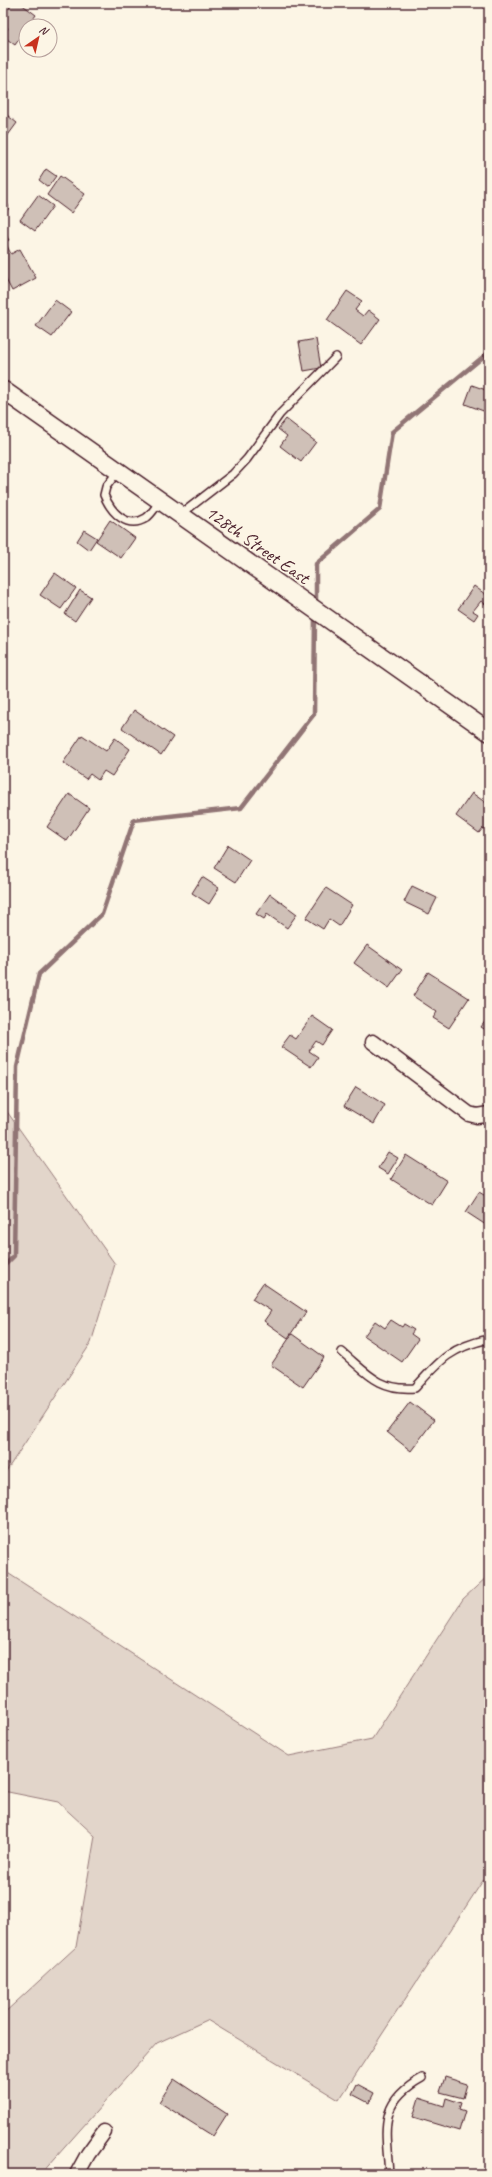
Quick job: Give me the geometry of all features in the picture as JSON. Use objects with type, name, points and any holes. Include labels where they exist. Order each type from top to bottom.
[{"type":"street","name":"128th Street East","points":[[3,390],[489,732]]},
{"type":"street","points":[[373,1042],[469,1114],[487,1114]]},
{"type":"street","points":[[77,2174],[104,2132]]},
{"type":"lane","points":[[180,515],[233,474],[247,459],[280,414],[336,357]]},
{"type":"lane","points":[[118,471],[106,487],[104,495],[108,505],[117,516],[127,521],[136,522],[148,517],[160,501]]},
{"type":"lane","points":[[342,1352],[381,1384],[402,1389],[415,1388],[441,1359],[471,1343],[489,1339]]},
{"type":"lane","points":[[389,2174],[387,2115],[399,2095],[407,2087],[422,2078]]},
{"type":"shaded area","points":[[3,1106],[115,1264],[91,1343],[3,1476]]},
{"type":"shaded area","points":[[3,1570],[289,1756],[372,1739],[463,1599],[489,1575],[489,1882],[484,1879],[339,2100],[207,2020],[157,2043],[41,2174],[3,2174],[3,2014],[76,1947],[95,1836],[58,1802],[3,1791]]},
{"type":"building","points":[[12,3],[20,3],[36,15],[34,18],[18,18],[18,41],[15,45],[3,36],[8,28],[3,25],[3,16]]},
{"type":"building","points":[[3,112],[17,123],[3,142]]},
{"type":"building","points":[[46,169],[56,176],[48,187],[39,180]]},
{"type":"building","points":[[60,176],[85,194],[71,213],[47,195]]},
{"type":"building","points":[[38,195],[53,206],[35,231],[20,220]]},
{"type":"building","points":[[3,230],[9,240],[5,242],[11,254],[20,249],[36,278],[12,291],[3,274]]},
{"type":"building","points":[[347,291],[362,301],[355,310],[363,316],[368,310],[380,319],[361,345],[327,320]]},
{"type":"building","points":[[55,300],[71,312],[52,337],[36,326]]},
{"type":"building","points":[[316,339],[321,368],[304,371],[299,342]]},
{"type":"building","points":[[472,385],[486,390],[489,385],[489,421],[484,419],[486,412],[465,404]]},
{"type":"building","points":[[286,419],[316,442],[301,462],[280,446],[287,436],[278,429]]},
{"type":"building","points":[[110,520],[135,538],[121,558],[96,541]]},
{"type":"building","points":[[84,530],[97,538],[89,550],[77,541]]},
{"type":"building","points":[[55,573],[76,588],[61,609],[40,595]]},
{"type":"building","points":[[474,586],[489,597],[489,599],[485,604],[481,601],[473,611],[478,614],[474,620],[458,609]]},
{"type":"building","points":[[80,590],[91,597],[75,621],[65,614]]},
{"type":"building","points":[[134,710],[173,737],[161,755],[122,728]]},
{"type":"building","points":[[82,735],[106,751],[115,738],[130,749],[112,776],[104,771],[98,780],[90,774],[86,779],[63,763]]},
{"type":"building","points":[[472,793],[489,805],[489,833],[483,828],[479,833],[456,816]]},
{"type":"building","points":[[69,794],[89,808],[67,841],[47,827]]},
{"type":"building","points":[[228,845],[250,860],[236,882],[214,868]]},
{"type":"building","points":[[202,877],[219,888],[209,904],[192,893]]},
{"type":"building","points":[[412,886],[437,898],[429,914],[404,902]]},
{"type":"building","points":[[326,888],[352,905],[339,926],[329,919],[323,929],[306,918]]},
{"type":"building","points":[[270,894],[297,914],[287,928],[267,914],[264,919],[256,914]]},
{"type":"building","points":[[367,945],[402,970],[389,988],[354,963]]},
{"type":"building","points":[[428,972],[469,998],[449,1028],[433,1018],[437,1012],[413,996]]},
{"type":"building","points":[[312,1016],[332,1030],[322,1045],[316,1041],[309,1051],[318,1057],[311,1067],[281,1047],[290,1035],[296,1039]]},
{"type":"building","points":[[489,1016],[489,1032],[481,1027]]},
{"type":"building","points":[[356,1087],[385,1105],[374,1124],[344,1106]]},
{"type":"building","points":[[388,1152],[398,1158],[388,1174],[378,1168]]},
{"type":"building","points":[[406,1155],[447,1181],[432,1205],[391,1179]]},
{"type":"building","points":[[479,1192],[489,1198],[489,1227],[466,1212]]},
{"type":"building","points":[[263,1283],[306,1312],[288,1338],[264,1321],[271,1311],[252,1299]]},
{"type":"building","points":[[391,1320],[402,1327],[404,1324],[414,1330],[411,1334],[418,1339],[402,1362],[364,1336],[375,1321],[385,1328]]},
{"type":"building","points":[[292,1334],[324,1357],[303,1387],[271,1365]]},
{"type":"building","points":[[410,1402],[434,1420],[411,1451],[387,1432]]},
{"type":"building","points":[[445,2077],[467,2084],[463,2098],[440,2092]]},
{"type":"building","points":[[174,2079],[227,2114],[213,2136],[159,2102]]},
{"type":"building","points":[[357,2084],[374,2093],[369,2103],[352,2094]]},
{"type":"building","points":[[419,2098],[444,2106],[446,2098],[461,2103],[459,2109],[465,2111],[459,2131],[413,2117]]},
{"type":"waterway","points":[[316,604],[316,564],[380,509],[392,432],[489,352]]},
{"type":"waterway","points":[[3,1267],[14,1256],[17,1067],[39,974],[102,914],[134,820],[241,808],[314,714],[315,615]]}]
